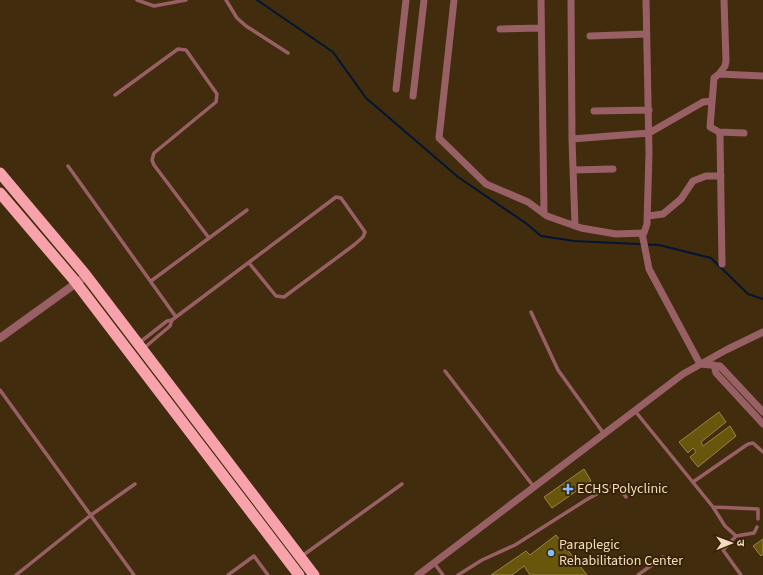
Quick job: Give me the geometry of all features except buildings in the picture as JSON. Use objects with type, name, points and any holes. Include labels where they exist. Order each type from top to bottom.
[{"type":"highway","points":[[0,173],[86,276],[314,575]]},
{"type":"highway","points":[[0,193],[76,283],[299,575]]},
{"type":"street","points":[[396,90],[406,0]]},
{"type":"street","points":[[413,96],[424,0]]},
{"type":"street","points":[[454,0],[439,138],[486,184],[528,202],[547,216],[575,226],[616,234],[642,233],[646,231],[648,216],[649,110],[646,0]]},
{"type":"street","points":[[540,0],[544,213]]},
{"type":"street","points":[[571,0],[572,139],[575,226]]},
{"type":"street","points":[[724,0],[726,61],[725,66],[714,78],[710,127],[719,132],[744,133]]},
{"type":"street","points":[[500,29],[541,28]]},
{"type":"street","points":[[590,36],[648,34]]},
{"type":"street","points":[[719,74],[763,76]]},
{"type":"street","points":[[572,139],[649,133],[703,102],[712,101]]},
{"type":"street","points":[[594,111],[649,110]]},
{"type":"street","points":[[719,132],[722,264]]},
{"type":"street","points":[[573,170],[613,169]]},
{"type":"street","points":[[648,216],[663,214],[681,199],[692,181],[706,176],[721,176]]},
{"type":"street","points":[[642,233],[649,269],[700,364]]},
{"type":"street","points":[[0,338],[86,276]]},
{"type":"street","points":[[418,575],[683,374],[763,332]]},
{"type":"street","points":[[700,364],[720,366],[763,412]]},
{"type":"street","points":[[714,365],[716,374],[763,424]]},
{"type":"lane","points":[[137,0],[154,6],[186,0]]},
{"type":"lane","points":[[226,0],[237,18],[246,26],[288,53]]},
{"type":"lane","points":[[115,95],[178,49],[182,48],[186,50],[217,94],[216,102],[154,153],[152,160],[154,166],[209,238]]},
{"type":"lane","points":[[68,166],[176,317]]},
{"type":"lane","points":[[140,347],[167,321],[172,320],[338,197],[341,198],[365,232],[363,237],[354,245],[284,297],[276,296],[249,263]]},
{"type":"lane","points":[[150,281],[247,210]]},
{"type":"lane","points":[[531,312],[558,370],[604,434]]},
{"type":"lane","points":[[140,347],[170,326],[172,320]]},
{"type":"lane","points":[[445,370],[534,487]]},
{"type":"lane","points":[[0,390],[134,575]]},
{"type":"lane","points":[[635,411],[713,507],[725,526],[736,536]]},
{"type":"lane","points":[[693,482],[748,444],[753,443],[763,452]]},
{"type":"lane","points":[[16,575],[91,515],[135,484]]},
{"type":"lane","points":[[301,557],[402,484]]},
{"type":"lane","points":[[458,575],[482,560],[515,545],[611,486],[617,486],[626,497]]},
{"type":"lane","points":[[713,507],[758,509],[758,519]]},
{"type":"lane","points":[[741,575],[723,550],[736,536],[754,533],[757,526]]},
{"type":"lane","points":[[228,575],[254,556],[268,575]]},
{"type":"lane","points":[[638,575],[662,557]]},
{"type":"lane","points":[[434,563],[443,575]]},
{"type":"waterway","points":[[257,0],[333,52],[366,98],[458,177],[527,224],[541,236],[574,241],[659,245],[711,258],[748,294],[763,299]]},
{"type":"place","name":"ECHS Polyclinic","points":[[568,489]]},
{"type":"place","name":"Paraplegic Rehabilitation Center","points":[[551,553]]}]
